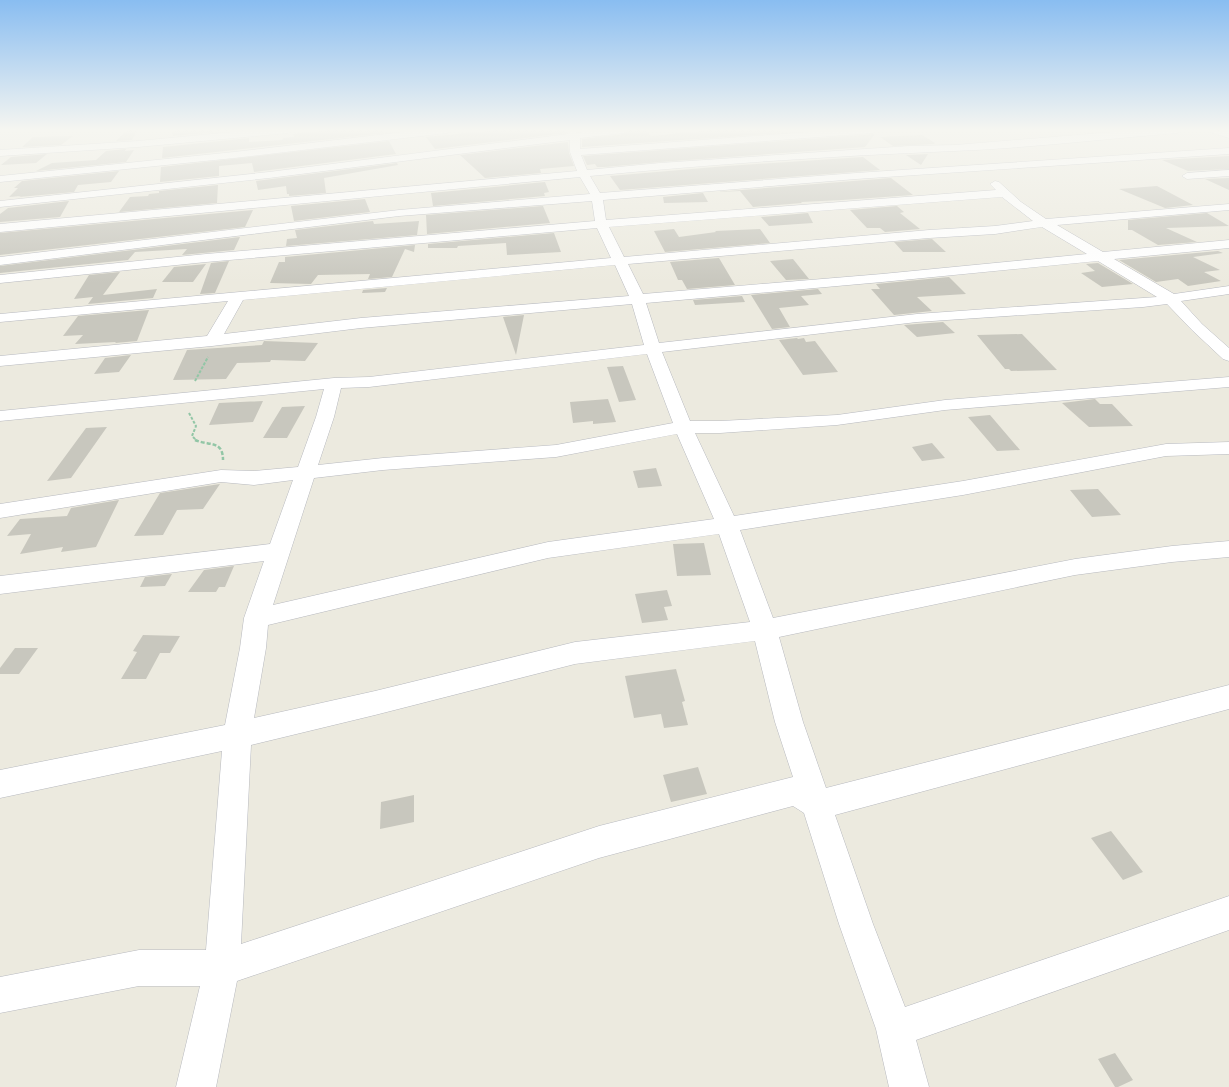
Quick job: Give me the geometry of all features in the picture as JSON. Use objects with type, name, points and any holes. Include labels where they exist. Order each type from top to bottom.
[{"type":"street","points":[[0,237],[5,227],[22,215],[45,192],[52,181]]},
{"type":"street","points":[[0,204],[45,192],[194,181]]},
{"type":"street","points":[[5,227],[156,214],[491,181]]},
{"type":"street","points":[[588,181],[597,197],[601,224],[638,299],[653,349],[683,428],[727,525],[765,630],[789,722],[818,805],[856,924],[895,1029],[909,1087]]},
{"type":"street","points":[[0,261],[399,213],[810,181]]},
{"type":"street","points":[[991,181],[1017,204],[1044,224],[1100,255],[1170,298],[1197,327],[1229,356]]},
{"type":"street","points":[[0,279],[206,258],[601,224],[1005,193]]},
{"type":"street","points":[[0,318],[238,297],[312,288],[618,260],[929,234],[995,230],[1229,207]]},
{"type":"street","points":[[0,361],[212,341],[361,322],[987,268],[1100,255],[1229,244]]},
{"type":"street","points":[[0,416],[334,383],[369,382],[917,318],[1143,303],[1229,290]]},
{"type":"street","points":[[212,341],[238,297]]},
{"type":"street","points":[[0,511],[220,476],[254,478],[383,464],[556,451],[683,428],[837,420],[945,405],[1229,382]]},
{"type":"street","points":[[196,1087],[222,968],[237,735],[253,648],[256,618],[325,417],[334,383]]},
{"type":"street","points":[[256,618],[548,550],[727,525],[963,488],[1166,450],[1229,448]]},
{"type":"street","points":[[0,784],[237,735],[375,703],[575,653],[765,630],[1075,567],[1172,554],[1229,550]]},
{"type":"street","points":[[0,585],[279,551]]},
{"type":"street","points":[[0,995],[139,968],[222,968],[599,842],[796,791],[818,805],[1229,697]]},
{"type":"street","points":[[895,1029],[1229,913]]},
{"type":"building","points":[[22,181],[112,181],[78,185],[74,192],[9,197],[18,188],[14,188]]},
{"type":"building","points":[[256,181],[324,181],[326,193],[289,196],[289,194],[287,194],[286,186],[258,190]]},
{"type":"building","points":[[613,181],[741,181],[620,190]]},
{"type":"building","points":[[857,181],[895,181],[913,195],[801,202],[802,203],[753,207],[740,191],[716,192]]},
{"type":"building","points":[[1209,181],[1229,181],[1229,190]]},
{"type":"building","points":[[545,182],[549,192],[544,193],[545,196],[433,206],[431,193]]},
{"type":"building","points":[[218,185],[217,203],[119,212],[130,197],[148,196],[149,194],[159,193],[159,191]]},
{"type":"building","points":[[1157,186],[1193,205],[1165,208],[1119,189]]},
{"type":"building","points":[[703,193],[708,202],[664,203],[663,197]]},
{"type":"building","points":[[365,199],[370,212],[294,221],[291,206]]},
{"type":"building","points":[[69,201],[60,217],[0,222],[0,214],[8,208]]},
{"type":"building","points":[[543,206],[550,223],[427,234],[426,215]]},
{"type":"building","points":[[897,206],[904,212],[900,213],[920,229],[885,232],[880,228],[867,228],[850,210]]},
{"type":"building","points":[[253,210],[245,227],[0,255],[0,233]]},
{"type":"building","points":[[808,213],[813,223],[769,226],[761,217]]},
{"type":"building","points":[[1207,213],[1229,226],[1166,228],[1197,242],[1158,245],[1132,230],[1128,230],[1128,220]]},
{"type":"building","points":[[373,221],[374,224],[419,221],[417,235],[286,246],[287,239],[297,238],[295,230]]},
{"type":"building","points":[[674,229],[679,237],[716,232],[715,231],[760,229],[770,243],[665,252],[654,231]]},
{"type":"building","points":[[554,233],[561,252],[507,255],[506,243],[458,246],[457,248],[428,248],[428,244]]},
{"type":"building","points":[[240,237],[234,250],[182,255],[187,249],[135,252],[128,260],[0,273],[0,266]]},
{"type":"building","points":[[932,239],[946,252],[903,252],[894,242]]},
{"type":"building","points":[[415,245],[414,252],[405,249],[392,277],[368,279],[370,274],[318,275],[311,284],[270,283],[279,262],[285,262],[285,257]]},
{"type":"building","points":[[1218,251],[1223,253],[1193,257],[1220,270],[1204,272],[1221,281],[1188,286],[1178,279],[1156,282],[1119,260]]},
{"type":"building","points":[[778,253],[719,258],[735,285],[687,289],[682,280],[678,280],[670,262]]},
{"type":"building","points":[[793,259],[809,279],[786,280],[770,261]]},
{"type":"building","points":[[229,261],[215,293],[200,294],[211,263]]},
{"type":"building","points":[[1098,263],[1133,284],[1102,287],[1081,273],[1095,271],[1086,264]]},
{"type":"building","points":[[206,264],[193,282],[162,282],[174,267]]},
{"type":"building","points":[[120,272],[103,295],[157,289],[153,298],[88,304],[93,297],[74,299],[89,275]]},
{"type":"building","points":[[949,277],[966,294],[917,297],[932,311],[894,315],[871,289],[880,289],[876,284]]},
{"type":"building","points":[[387,288],[385,292],[362,293],[363,290]]},
{"type":"building","points":[[818,289],[822,294],[801,296],[809,305],[779,308],[790,327],[772,329],[751,295]]},
{"type":"building","points":[[742,296],[745,302],[695,305],[693,300]]},
{"type":"building","points":[[149,310],[137,341],[75,344],[83,335],[63,336],[78,316]]},
{"type":"building","points":[[524,315],[516,355],[503,317]]},
{"type":"building","points":[[943,322],[955,333],[917,337],[904,325]]},
{"type":"building","points":[[1022,334],[1057,370],[1011,371],[1009,369],[1005,369],[977,335]]},
{"type":"building","points":[[804,338],[806,342],[815,341],[838,372],[803,375],[779,340]]},
{"type":"building","points":[[264,341],[318,343],[305,361],[271,360],[270,362],[237,363],[226,379],[173,380],[187,350],[262,345]]},
{"type":"building","points":[[131,355],[119,372],[94,374],[105,358]]},
{"type":"building","points":[[623,366],[636,400],[619,402],[607,367]]},
{"type":"building","points":[[608,399],[616,422],[593,424],[593,421],[573,423],[570,402]]},
{"type":"building","points":[[1095,399],[1100,404],[1112,404],[1133,426],[1089,427],[1062,403]]},
{"type":"building","points":[[263,401],[253,422],[209,425],[219,403]]},
{"type":"building","points":[[305,406],[287,438],[263,438],[282,407]]},
{"type":"building","points":[[990,415],[1020,450],[997,451],[968,417]]},
{"type":"building","points":[[107,427],[71,478],[47,481],[86,428]]},
{"type":"building","points":[[932,443],[945,458],[922,461],[912,447]]},
{"type":"building","points":[[656,468],[662,486],[638,488],[633,471]]},
{"type":"building","points":[[220,484],[203,509],[177,510],[163,535],[134,536],[160,493]]},
{"type":"building","points":[[1098,489],[1121,515],[1092,517],[1070,490]]},
{"type":"building","points":[[119,500],[96,547],[61,552],[63,547],[20,554],[31,534],[7,536],[20,519],[67,516],[71,508]]},
{"type":"building","points":[[704,543],[711,575],[677,576],[673,544]]},
{"type":"building","points":[[234,566],[225,587],[219,587],[216,592],[188,592],[204,570]]},
{"type":"building","points":[[172,574],[165,586],[140,587],[145,577]]},
{"type":"building","points":[[667,590],[672,606],[664,607],[668,620],[642,623],[635,594]]},
{"type":"building","points":[[143,635],[180,636],[170,653],[160,653],[146,679],[121,679],[137,652],[133,651]]},
{"type":"building","points":[[15,648],[38,648],[19,674],[0,674],[0,668]]},
{"type":"building","points":[[676,669],[685,701],[682,702],[688,725],[664,728],[661,714],[634,718],[625,676]]},
{"type":"building","points":[[698,767],[707,794],[671,802],[663,775]]},
{"type":"building","points":[[414,795],[414,822],[380,829],[381,802]]},
{"type":"building","points":[[1111,831],[1143,872],[1123,880],[1091,838]]},
{"type":"building","points":[[1115,1053],[1133,1080],[1118,1087],[1115,1087],[1098,1059]]}]
